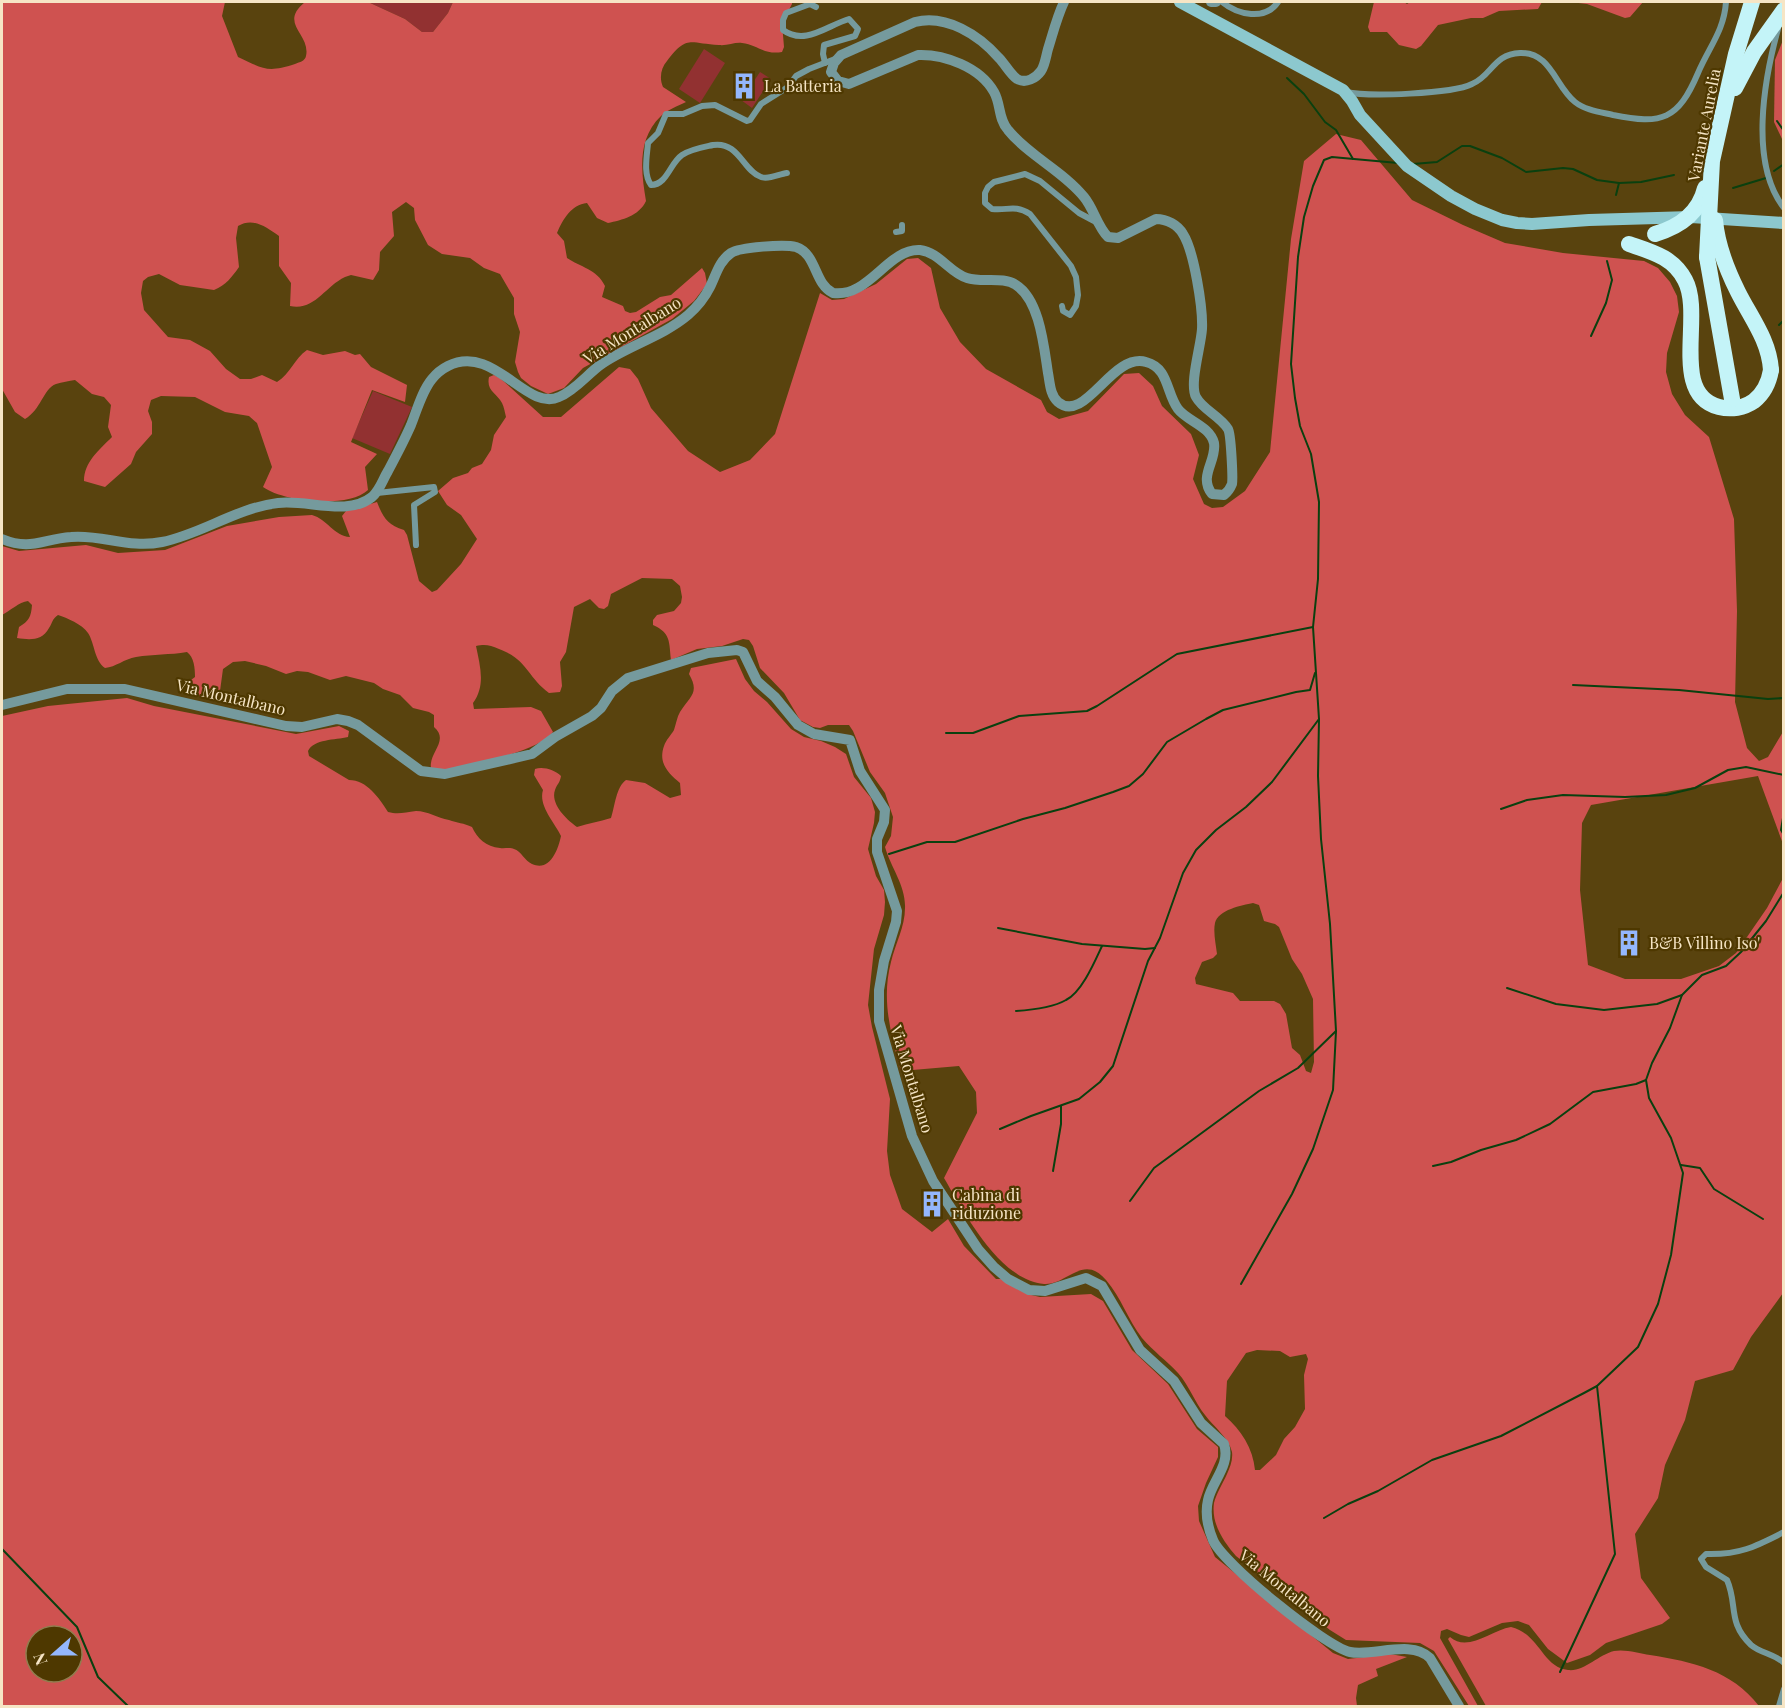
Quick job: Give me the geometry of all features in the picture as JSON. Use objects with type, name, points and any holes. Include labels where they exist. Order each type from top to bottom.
[{"type":"highway","name":"Variante Aurelia","points":[[1732,399],[1707,258],[1712,161],[1736,54],[1752,2]]},
{"type":"highway","points":[[1721,122],[1737,82],[1754,52],[1784,9]]},
{"type":"highway","points":[[1629,244],[1670,230],[1682,223],[1698,206],[1704,194],[1712,161]]},
{"type":"highway","points":[[1629,244],[1666,258],[1686,280],[1692,303],[1691,377],[1696,389],[1704,399],[1721,408],[1733,409],[1745,406],[1756,399],[1765,389],[1771,370],[1769,356],[1765,342],[1738,293],[1721,252],[1715,226],[1712,161]]},
{"type":"highway","points":[[1629,244],[1661,249],[1690,266],[1701,281],[1719,330]]},
{"type":"main road","points":[[1179,2],[1343,90],[1360,115],[1391,150],[1416,172],[1475,209],[1517,224],[1691,217],[1784,223]]},
{"type":"street","points":[[788,173],[768,178],[758,177],[736,152],[725,146],[715,145],[681,155],[662,182],[654,185],[649,183],[646,171],[648,143],[658,133],[666,114],[683,114],[715,105],[747,121],[750,120],[761,104],[788,87],[795,76],[915,22],[935,21],[971,33],[997,55],[1016,78],[1027,81],[1041,70],[1058,14],[1064,2]]},
{"type":"street","points":[[1211,2],[1216,2]]},
{"type":"street","points":[[1222,2],[1256,15],[1274,8],[1278,2]]},
{"type":"street","points":[[1343,90],[1367,96],[1457,89],[1474,84],[1501,58],[1510,54],[1529,53],[1539,57],[1548,65],[1573,101],[1582,106],[1627,118],[1640,120],[1660,118],[1674,111],[1687,97],[1700,67],[1717,38],[1726,2]]},
{"type":"street","points":[[1780,2],[1779,23],[1767,78],[1762,145],[1768,179],[1776,199],[1784,208]]},
{"type":"street","points":[[816,7],[810,4],[786,13],[783,30],[792,36],[804,37],[849,19],[858,28],[855,36],[824,45],[823,54],[830,61],[832,75],[838,81],[849,84],[918,55],[941,56],[959,63],[990,86],[1007,129],[1084,197],[1099,224]]},
{"type":"street","points":[[1062,306],[1064,311],[1070,315],[1076,306],[1078,295],[1076,277],[1071,266],[1030,214],[1022,209],[1011,207],[992,209],[986,203],[985,193],[994,182],[1025,174],[1040,181],[1079,213],[1099,224]]},
{"type":"street","name":"Via Montalbano","points":[[376,493],[407,434],[432,379],[447,366],[460,363],[483,363],[538,397],[556,399],[602,364],[687,316],[709,288],[722,262],[732,252],[785,246],[803,251],[808,256],[820,282],[833,293],[848,292],[863,284],[910,250],[928,252],[966,278],[1015,284],[1026,295],[1036,314],[1050,388],[1056,400],[1065,406],[1076,405],[1090,398],[1117,369],[1137,361],[1151,364],[1167,380],[1178,409],[1209,433],[1213,439],[1214,452],[1207,471],[1207,486],[1212,494],[1224,495],[1232,483],[1231,435],[1227,427],[1198,400],[1193,391],[1200,350],[1202,315],[1200,295],[1184,235],[1176,225],[1161,219],[1150,220],[1116,238],[1108,237],[1099,224]]},
{"type":"street","points":[[896,232],[903,231],[902,225]]},
{"type":"street","points":[[2,539],[23,546],[72,537],[136,545],[162,542],[262,506],[290,502],[344,506],[364,502],[376,493],[434,487],[434,494],[414,505],[416,545]]},
{"type":"street","name":"Via Montalbano","points":[[2,705],[68,689],[124,689],[286,726],[302,727],[327,720],[343,719],[358,725],[421,771],[445,774],[532,754],[555,737],[592,716],[601,708],[612,691],[628,678],[708,653],[737,650],[743,652],[758,681],[776,697],[798,725],[814,734],[849,740],[860,771],[885,810],[884,822],[876,845],[897,912],[897,922],[879,990],[879,1021],[921,1159],[962,1226],[994,1267],[1008,1279],[1029,1290],[1045,1291],[1086,1278],[1097,1282],[1106,1291],[1140,1350],[1174,1381],[1201,1423],[1224,1444],[1225,1462],[1208,1498],[1206,1510],[1214,1544],[1231,1565],[1313,1632],[1340,1648],[1355,1653],[1404,1650],[1425,1653],[1459,1707]]},
{"type":"street","points":[[1784,1532],[1745,1551],[1706,1554],[1701,1559],[1706,1567],[1727,1580],[1731,1593],[1733,1616],[1744,1636],[1752,1646],[1780,1658],[1784,1663]]},
{"type":"street","points":[[1779,1707],[1784,1689]]},
{"type":"shaded area","points":[[2,2],[225,2],[222,16],[238,57],[260,67],[272,69],[295,64],[305,58],[306,48],[294,17],[305,2],[368,2],[405,19],[422,32],[433,32],[448,13],[453,2],[792,2],[792,4],[782,23],[784,47],[782,52],[770,52],[739,43],[722,45],[690,42],[680,47],[665,64],[661,80],[663,87],[686,102],[663,114],[648,135],[644,145],[642,167],[646,201],[643,206],[630,216],[608,223],[597,218],[587,203],[581,204],[568,214],[562,223],[557,233],[564,241],[567,258],[598,276],[605,286],[602,297],[623,306],[625,311],[636,312],[660,297],[671,295],[702,268],[707,284],[694,301],[672,319],[583,368],[564,388],[548,394],[521,378],[515,362],[520,332],[514,314],[514,298],[500,274],[484,268],[470,258],[442,254],[428,245],[415,220],[414,208],[406,202],[392,212],[394,236],[380,252],[379,270],[373,280],[351,275],[345,277],[306,305],[290,306],[291,283],[279,266],[279,236],[264,227],[249,222],[238,226],[236,238],[239,267],[218,288],[214,290],[180,285],[159,274],[143,281],[141,293],[144,310],[168,337],[190,340],[210,351],[226,369],[240,379],[251,379],[262,375],[277,382],[307,350],[323,355],[345,351],[355,355],[360,354],[371,367],[407,385],[405,402],[372,390],[351,442],[377,454],[365,467],[368,490],[346,500],[316,501],[300,500],[263,487],[272,467],[257,423],[249,416],[225,412],[195,397],[161,396],[151,400],[148,411],[152,422],[152,434],[136,452],[131,464],[105,487],[84,481],[89,462],[112,437],[108,427],[111,405],[104,397],[92,394],[75,380],[56,384],[48,390],[35,410],[25,419],[15,412],[2,389]]},
{"type":"shaded area","points":[[368,2],[453,2],[448,13],[433,32],[422,32],[405,19]]},
{"type":"shaded area","points":[[1374,2],[1404,2],[1407,4],[1410,2],[1542,2],[1538,9],[1499,11],[1483,18],[1471,18],[1438,25],[1416,49],[1399,45],[1387,32],[1370,32],[1368,27]]},
{"type":"shaded area","points":[[1570,2],[1643,2],[1630,17],[1625,18],[1587,4]]},
{"type":"shaded area","points":[[1783,40],[1783,141],[1774,122],[1775,60]]},
{"type":"shaded area","points":[[704,49],[725,63],[700,103],[679,89]]},
{"type":"shaded area","points":[[760,72],[771,79],[752,108],[741,100]]},
{"type":"shaded area","points":[[1336,134],[1361,140],[1412,200],[1463,225],[1505,243],[1563,253],[1644,261],[1658,268],[1670,282],[1677,296],[1679,312],[1667,353],[1666,372],[1672,394],[1685,415],[1709,437],[1734,519],[1737,611],[1735,702],[1747,748],[1759,761],[1768,757],[1784,730],[1783,844],[1758,776],[1591,805],[1582,823],[1580,890],[1588,965],[1625,979],[1681,979],[1719,966],[1736,953],[1767,908],[1783,878],[1783,1293],[1751,1337],[1733,1370],[1695,1381],[1685,1420],[1665,1465],[1658,1498],[1635,1534],[1641,1578],[1670,1618],[1662,1624],[1606,1643],[1590,1655],[1567,1663],[1548,1649],[1529,1625],[1518,1621],[1502,1623],[1469,1637],[1447,1629],[1441,1631],[1440,1638],[1478,1706],[1469,1706],[1434,1651],[1420,1643],[1346,1640],[1236,1556],[1219,1532],[1214,1518],[1214,1503],[1231,1463],[1230,1447],[1201,1410],[1182,1378],[1142,1338],[1106,1280],[1098,1273],[1082,1270],[1052,1283],[1044,1284],[1028,1280],[1012,1271],[985,1242],[944,1178],[977,1113],[976,1092],[959,1066],[901,1071],[891,1031],[887,1004],[888,976],[903,922],[905,900],[885,847],[891,836],[893,817],[885,793],[870,772],[849,725],[828,725],[820,728],[800,720],[784,693],[760,668],[749,640],[743,639],[722,646],[697,649],[671,660],[668,639],[663,631],[653,625],[653,620],[657,615],[674,611],[681,603],[680,586],[672,579],[642,578],[611,594],[608,606],[604,609],[599,608],[590,599],[574,607],[566,652],[560,662],[562,686],[560,692],[549,693],[509,653],[490,646],[476,646],[481,682],[473,703],[474,709],[531,707],[541,711],[553,732],[544,740],[515,753],[432,772],[432,759],[440,738],[434,727],[434,715],[413,708],[400,695],[374,683],[346,676],[330,680],[308,672],[297,671],[286,674],[245,661],[233,662],[223,669],[220,691],[210,697],[200,697],[191,680],[195,677],[194,666],[187,652],[136,657],[105,668],[99,661],[88,633],[74,622],[58,615],[43,635],[35,639],[22,639],[17,638],[19,627],[29,618],[32,605],[28,601],[25,602],[2,615],[2,546],[19,551],[86,545],[118,553],[165,550],[227,526],[279,517],[312,515],[339,534],[350,537],[342,516],[346,511],[377,502],[386,520],[393,526],[404,530],[419,581],[432,592],[437,590],[461,564],[477,539],[461,515],[447,505],[438,491],[453,478],[468,473],[472,468],[482,464],[491,450],[494,435],[506,417],[502,403],[489,386],[489,377],[494,375],[500,378],[543,417],[561,417],[619,367],[630,369],[638,379],[651,408],[688,451],[720,472],[750,460],[775,434],[820,293],[832,300],[844,299],[876,284],[907,259],[918,258],[931,268],[940,308],[960,342],[986,369],[1041,400],[1047,412],[1059,419],[1088,411],[1124,374],[1139,373],[1153,386],[1162,406],[1191,434],[1199,455],[1193,479],[1204,504],[1212,508],[1223,507],[1245,491],[1270,452],[1291,239],[1304,161]],"holes":[[[1253,903],[1259,905],[1264,921],[1279,927],[1292,959],[1302,974],[1313,999],[1314,1062],[1311,1073],[1306,1071],[1300,1055],[1292,1048],[1286,1014],[1280,1004],[1274,1001],[1240,1001],[1233,993],[1196,984],[1195,978],[1202,962],[1217,954],[1214,930],[1217,918],[1231,909]],[[1257,1350],[1280,1351],[1290,1357],[1306,1354],[1308,1359],[1304,1375],[1305,1409],[1276,1455],[1260,1470],[1255,1470],[1252,1454],[1245,1440],[1225,1416],[1227,1381],[1246,1353]]]},
{"type":"shaded area","points":[[373,391],[412,407],[390,454],[352,438]]},
{"type":"shaded area","points":[[736,659],[745,679],[754,691],[791,729],[804,737],[821,741],[846,754],[854,777],[871,798],[875,812],[868,849],[876,876],[884,890],[885,902],[884,915],[874,949],[868,1005],[890,1099],[887,1151],[890,1175],[902,1209],[932,1232],[948,1219],[964,1246],[996,1279],[1008,1279],[1027,1294],[1040,1297],[1091,1294],[1103,1301],[1132,1350],[1168,1384],[1197,1429],[1218,1447],[1218,1457],[1198,1506],[1199,1521],[1215,1557],[1333,1653],[1348,1659],[1390,1654],[1407,1657],[1376,1669],[1378,1676],[1358,1685],[1357,1706],[2,1706],[2,716],[48,706],[127,698],[154,706],[296,734],[339,726],[349,731],[348,737],[315,744],[308,751],[309,756],[349,780],[367,786],[388,812],[420,811],[472,827],[486,844],[514,849],[530,863],[538,866],[544,865],[552,858],[561,836],[545,808],[543,790],[534,775],[535,769],[549,769],[561,776],[555,790],[555,801],[564,816],[577,827],[611,818],[618,792],[626,780],[645,783],[670,798],[681,795],[680,783],[665,767],[662,752],[674,730],[679,714],[694,690],[689,674],[691,668]]},
{"type":"shaded area","points":[[1511,1627],[1528,1636],[1559,1668],[1574,1670],[1614,1651],[1666,1658],[1696,1665],[1724,1676],[1748,1694],[1759,1706],[1486,1706],[1448,1639],[1450,1637],[1464,1643],[1472,1642]]},
{"type":"waterway","points":[[1287,78],[1304,94],[1325,122],[1336,130],[1353,159]]},
{"type":"waterway","points":[[1777,121],[1784,131]]},
{"type":"waterway","points":[[1413,164],[1437,162],[1462,146],[1470,146],[1502,158],[1526,172],[1573,169],[1597,180],[1619,183],[1641,182],[1674,175]]},
{"type":"waterway","points":[[1241,1284],[1292,1194],[1313,1149],[1333,1090],[1336,1031],[1330,924],[1321,839],[1318,776],[1319,719],[1313,627],[1318,579],[1319,502],[1311,454],[1300,426],[1291,364],[1298,257],[1304,217],[1324,160],[1332,157],[1398,163]]},
{"type":"waterway","points":[[1774,171],[1784,164]]},
{"type":"waterway","points":[[1733,188],[1766,178]]},
{"type":"waterway","points":[[1616,195],[1619,183]]},
{"type":"waterway","points":[[1591,336],[1606,303],[1612,280],[1607,261]]},
{"type":"waterway","points":[[1779,325],[1784,320]]},
{"type":"waterway","points":[[946,733],[973,733],[1019,716],[1087,711],[1177,654],[1313,627]]},
{"type":"waterway","points":[[889,854],[927,842],[955,842],[1129,786],[1143,774],[1167,742],[1223,710],[1310,690],[1315,673]]},
{"type":"waterway","points":[[1573,685],[1679,690],[1768,699],[1784,698]]},
{"type":"waterway","points":[[1000,1129],[1079,1099],[1100,1082],[1113,1066],[1148,961],[1160,938],[1183,873],[1196,850],[1272,782],[1319,719]]},
{"type":"waterway","points":[[1501,809],[1527,800],[1563,795],[1625,797],[1666,795],[1695,788],[1728,770],[1746,767],[1784,775]]},
{"type":"waterway","points":[[1784,812],[1781,830],[1784,835]]},
{"type":"waterway","points":[[1324,1518],[1432,1460],[1501,1436],[1597,1386],[1638,1347],[1658,1304],[1671,1255],[1683,1173],[1671,1138],[1649,1098],[1646,1080],[1670,1028],[1682,995],[1702,975],[1726,966],[1741,952],[1766,921],[1784,892]]},
{"type":"waterway","points":[[998,928],[1082,944],[1155,948]]},
{"type":"waterway","points":[[1016,1011],[1048,1007],[1072,996],[1087,976],[1102,946]]},
{"type":"waterway","points":[[1507,988],[1556,1004],[1604,1010],[1657,1004],[1682,995]]},
{"type":"waterway","points":[[1130,1201],[1154,1168],[1259,1091],[1298,1068],[1336,1031]]},
{"type":"waterway","points":[[1433,1166],[1516,1140],[1550,1124],[1593,1092],[1646,1080]]},
{"type":"waterway","points":[[1053,1171],[1061,1124],[1061,1106]]},
{"type":"waterway","points":[[1681,1165],[1700,1168],[1714,1189],[1763,1219]]},
{"type":"waterway","points":[[1560,1672],[1615,1554],[1597,1386]]},
{"type":"waterway","points":[[2,1549],[77,1627],[98,1677],[128,1706]]},
{"type":"place","name":"La Batteria","points":[[744,86]]},
{"type":"place","name":"B&B Villino Iso'","points":[[1629,943]]},
{"type":"place","name":"Cabina di riduzione","points":[[932,1204]]}]
